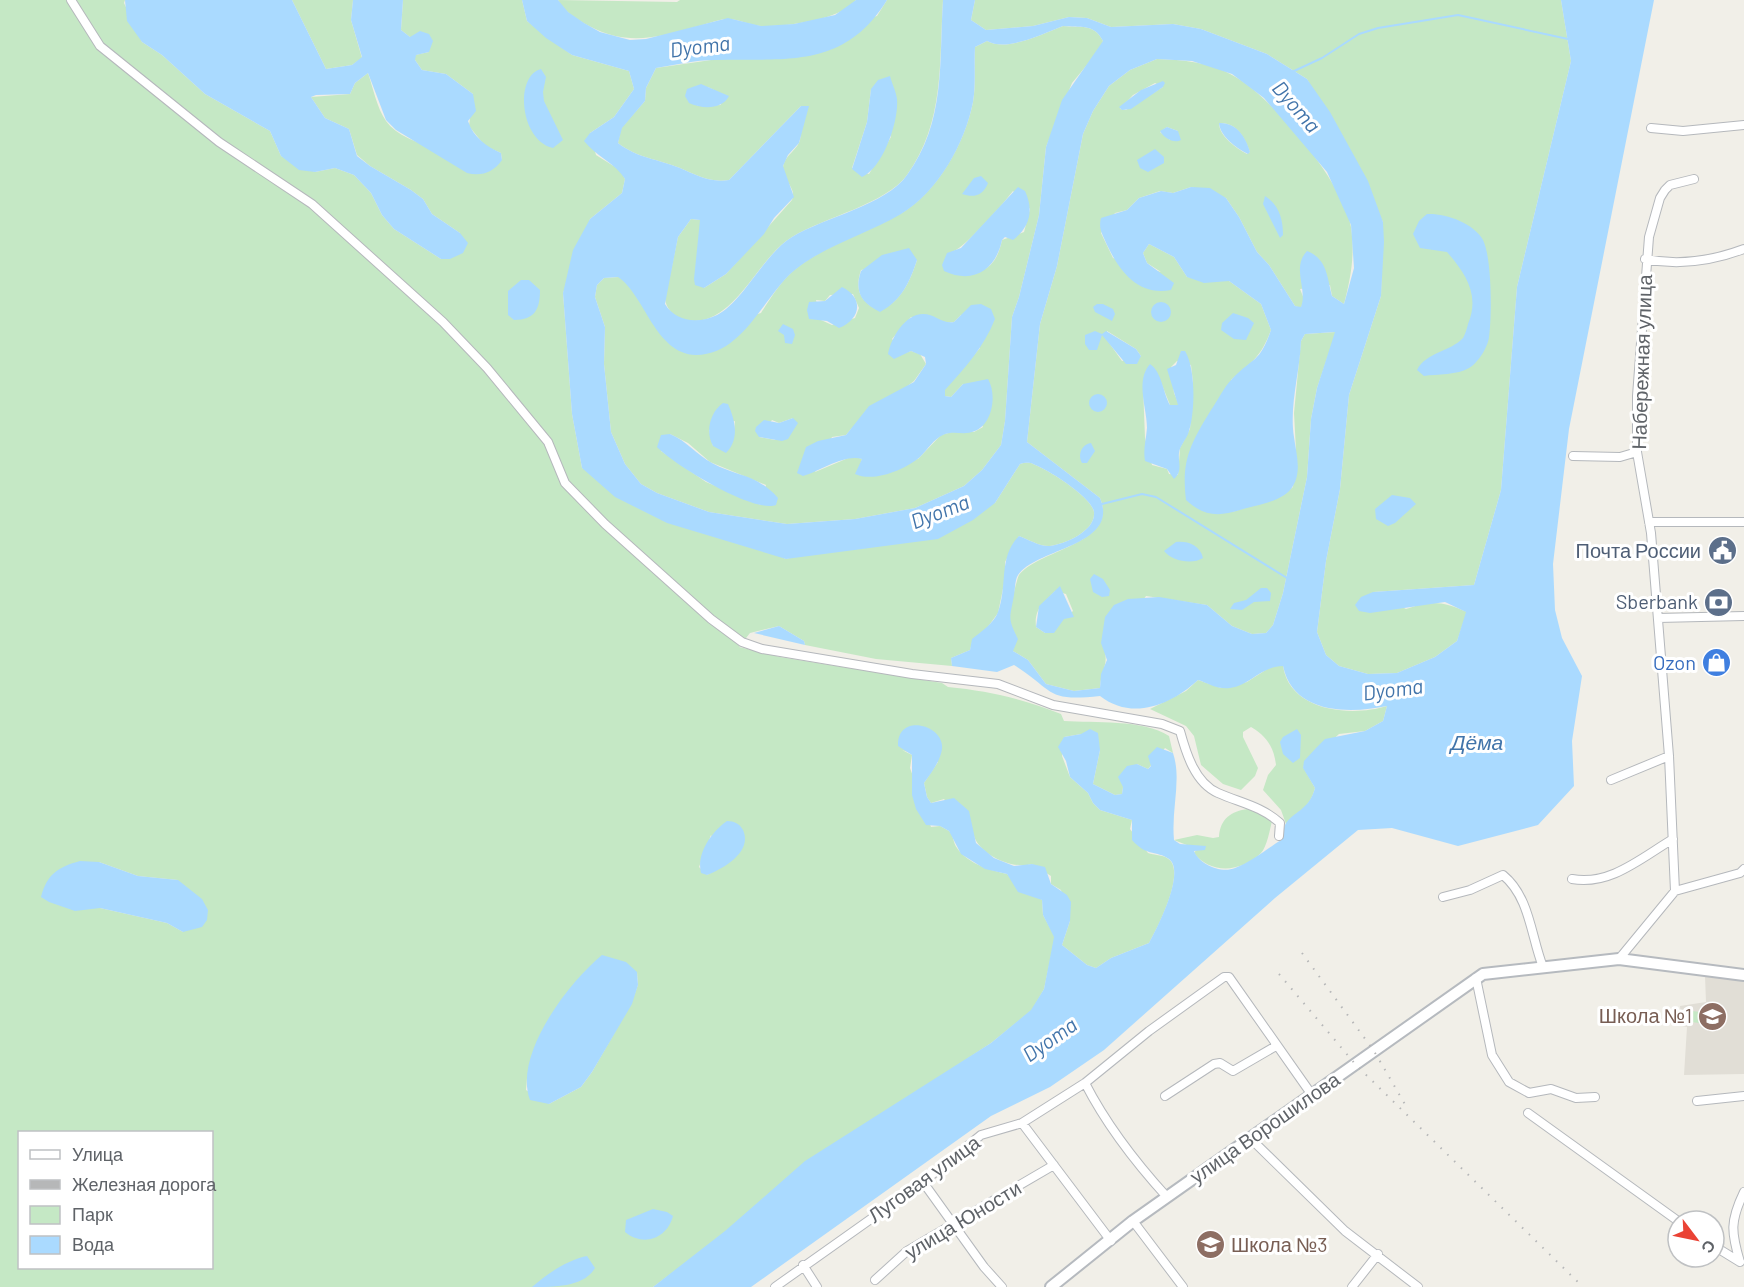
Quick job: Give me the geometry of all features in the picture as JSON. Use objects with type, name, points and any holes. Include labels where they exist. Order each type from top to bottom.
[{"type":"street","points":[[70,0],[100,46],[219,142],[312,204],[443,322],[480,360],[548,442],[565,483],[605,524],[711,620],[742,642],[762,649],[912,674],[998,684],[1053,705],[1162,724],[1180,731],[1195,773],[1209,788],[1268,811],[1280,823],[1279,836]]},
{"type":"street","points":[[1651,128],[1683,131],[1744,125]]},
{"type":"street","name":"Набережная улица","points":[[1675,891],[1658,618],[1649,522],[1637,452],[1637,396],[1645,259],[1660,198],[1670,185],[1694,179]]},
{"type":"street","points":[[1645,259],[1665,263],[1686,262],[1724,256],[1744,249]]},
{"type":"street","points":[[1573,456],[1620,457],[1637,452]]},
{"type":"street","points":[[1649,522],[1744,522]]},
{"type":"street","points":[[1658,618],[1744,616]]},
{"type":"street","points":[[1611,780],[1668,756]]},
{"type":"street","points":[[1572,879],[1587,882],[1607,878],[1673,839]]},
{"type":"street","points":[[1619,959],[1675,891],[1740,873],[1744,869]]},
{"type":"street","points":[[1443,897],[1470,890],[1503,875],[1514,885],[1529,920],[1543,967]]},
{"type":"street","points":[[1595,1097],[1576,1098],[1551,1089],[1529,1093],[1509,1082],[1492,1055],[1479,976],[1619,959],[1744,975]]},
{"type":"street","name":"Луговая улица","points":[[775,1287],[922,1182],[981,1135],[1022,1123],[1084,1083],[1149,1031],[1224,977],[1229,976],[1276,1046]]},
{"type":"street","name":"улица Ворошилова","points":[[1051,1287],[1133,1221],[1479,976]]},
{"type":"street","points":[[1165,1096],[1214,1064],[1220,1064],[1233,1071],[1276,1046],[1312,1095]]},
{"type":"street","points":[[1084,1083],[1097,1106],[1144,1172],[1167,1197]]},
{"type":"street","points":[[1697,1101],[1744,1096]]},
{"type":"street","points":[[1528,1113],[1666,1212]]},
{"type":"street","points":[[1022,1123],[1111,1241]]},
{"type":"street","points":[[1251,1139],[1346,1231],[1418,1287]]},
{"type":"street","name":"улица Юности","points":[[875,1280],[908,1251],[953,1222],[1054,1166]]},
{"type":"street","points":[[922,1182],[984,1268],[1002,1287]]},
{"type":"street","points":[[1742,1263],[1731,1232],[1736,1208],[1744,1192]]},
{"type":"street","points":[[1133,1221],[1183,1287]]},
{"type":"street","points":[[1726,1253],[1742,1263]]},
{"type":"street","points":[[1352,1287],[1378,1254]]},
{"type":"street","points":[[803,1265],[817,1287]]},
{"type":"shaded area","name":"Школа №1","points":[[1705,976],[1744,981],[1744,1074],[1684,1075],[1687,1027],[1682,1026],[1680,1006],[1706,1002]]},
{"type":"green space","points":[[0,0],[125,0],[124,3],[142,42],[162,55],[205,94],[270,131],[281,156],[315,172],[335,168],[354,175],[371,193],[382,215],[394,229],[441,259],[450,259],[460,233],[432,214],[423,199],[370,166],[357,155],[349,129],[325,118],[311,97],[350,94],[355,83],[368,73],[380,110],[386,121],[396,131],[408,138],[440,149],[502,160],[501,153],[485,146],[469,126],[473,94],[446,74],[422,70],[415,60],[415,55],[429,52],[401,30],[403,0],[522,0],[527,21],[572,55],[629,71],[634,89],[614,117],[590,133],[596,155],[620,170],[625,179],[622,193],[590,219],[563,293],[572,414],[582,468],[786,559],[995,503],[1020,464],[1033,464],[1048,472],[1068,484],[1091,506],[1094,512],[1090,525],[1085,531],[1063,543],[1046,546],[1019,536],[1005,562],[1005,579],[998,613],[987,628],[973,639],[970,650],[951,658],[952,666],[876,659],[805,645],[804,641],[779,626],[750,633],[739,647],[780,657],[942,683],[948,687],[1006,696],[1061,714],[1064,721],[1132,724],[1169,736],[1173,753],[1165,748],[1148,769],[1137,764],[1123,787],[1122,794],[1115,795],[1093,784],[1100,750],[1081,734],[1064,737],[1062,756],[1070,777],[1088,793],[1100,810],[1132,820],[1130,829],[1148,853],[1165,857],[1173,864],[1173,886],[1164,913],[1149,943],[1111,958],[1096,968],[1087,965],[1062,945],[1070,921],[1061,890],[1051,884],[1051,876],[1032,864],[1016,865],[990,855],[977,843],[974,836],[944,799],[931,803],[927,797],[924,783],[938,762],[902,750],[912,755],[910,768],[931,827],[940,826],[949,831],[957,848],[967,858],[987,868],[1007,874],[1013,881],[1042,900],[1043,915],[1055,937],[1044,989],[1032,1010],[991,1043],[903,1101],[653,1287],[0,1287]],"holes":[[[711,835],[723,866],[707,875],[699,867]],[[99,862],[138,876],[178,880],[183,932],[167,923],[100,908]],[[637,972],[638,985],[631,1004],[581,1087],[549,1104],[526,1090],[527,1078]]]},
{"type":"green space","points":[[292,0],[353,0],[351,20],[362,58],[352,65],[326,69]]},
{"type":"green space","points":[[558,0],[677,2],[680,0],[856,0],[838,13],[812,21],[761,26],[726,19],[654,37],[629,38],[616,36],[589,26],[568,12]]},
{"type":"green space","points":[[887,0],[943,0],[940,69],[934,113],[919,155],[907,175],[885,194],[792,237],[779,247],[742,292],[715,315],[700,321],[676,316],[668,308],[665,299],[678,237],[691,219],[700,220],[704,288],[726,274],[792,200],[793,192],[783,169],[785,161],[800,140],[801,106],[729,180],[709,179],[640,155],[618,143],[621,128],[645,101],[646,88],[656,68],[711,60],[877,16]],"holes":[[[708,87],[714,90],[721,105],[697,106]],[[871,89],[891,137],[869,174],[852,168],[867,122]]]},
{"type":"green space","points":[[975,0],[1561,0],[1571,61],[1517,287],[1501,490],[1474,585],[1373,592],[1406,609],[1436,603],[1467,612],[1457,641],[1435,657],[1397,673],[1368,674],[1339,666],[1326,655],[1317,632],[1326,561],[1340,489],[1349,395],[1381,296],[1383,222],[1307,79],[1267,54],[1201,29],[1173,24],[1111,27],[1087,18],[1069,17],[1033,26],[986,30],[971,20]]},
{"type":"green space","points":[[1063,26],[1091,29],[1103,41],[1100,49],[1072,83],[1046,147],[1039,215],[1012,317],[1005,421],[1001,445],[982,470],[964,486],[915,508],[855,519],[787,524],[709,512],[657,493],[641,484],[625,464],[611,432],[604,364],[605,327],[595,297],[597,285],[604,278],[619,277],[629,284],[668,341],[761,313],[782,282],[798,267],[834,246],[900,214],[913,205],[937,180],[956,150],[969,118],[974,95],[975,47],[987,41],[995,44],[1014,43]],"holes":[[[1013,191],[1030,209],[1024,232],[1002,240],[990,266],[978,272],[962,275],[954,251],[993,214]],[[917,260],[904,290],[894,302],[880,311],[864,300],[859,290],[861,270]],[[853,294],[859,308],[855,318],[832,325],[821,320],[816,300],[825,301],[830,295]],[[961,315],[980,348],[945,389],[945,396],[951,397],[963,384],[983,427],[974,432],[952,432],[941,435],[918,459],[859,468],[862,459],[853,456],[815,472],[832,437],[846,435],[914,381],[926,364],[920,354],[911,351],[905,353],[892,339],[911,317],[935,318],[944,323],[954,322]],[[793,418],[775,440],[759,437],[772,420],[779,423]],[[735,421],[733,440],[713,446],[709,430]],[[670,434],[688,443],[710,462],[766,485],[761,505],[706,482],[661,451]]]},
{"type":"green space","points":[[1157,59],[1186,61],[1205,64],[1232,75],[1248,85],[1285,120],[1304,142],[1335,188],[1351,227],[1352,266],[1344,304],[1332,296],[1330,285],[1300,289],[1304,299],[1301,308],[1295,306],[1269,265],[1257,252],[1239,217],[1226,198],[1191,187],[1173,193],[1160,191],[1139,198],[1127,210],[1115,213],[1101,233],[1113,258],[1161,272],[1147,263],[1143,253],[1149,244],[1174,257],[1187,277],[1229,281],[1261,304],[1271,330],[1259,353],[1231,380],[1232,512],[1282,496],[1293,487],[1296,450],[1294,413],[1301,341],[1305,334],[1336,332],[1317,388],[1311,419],[1307,477],[1283,593],[1273,625],[1266,633],[1252,634],[1232,626],[1207,605],[1146,596],[1105,654],[1100,688],[1074,691],[1046,684],[1028,660],[1013,651],[1009,616],[1019,575],[1043,558],[1088,536],[1098,526],[1103,513],[1100,498],[1027,442],[1040,324],[1057,266],[1083,134],[1093,111],[1109,86],[1130,70]],"holes":[[[1155,83],[1163,87],[1126,110],[1120,109],[1133,95]],[[1219,123],[1235,128],[1250,152],[1247,154],[1238,148],[1222,132]],[[1167,127],[1178,131],[1170,140],[1160,132]],[[1107,331],[1136,349],[1141,356],[1122,361],[1107,340]],[[1177,361],[1191,365],[1193,382],[1190,429],[1180,448],[1178,475],[1169,474],[1167,469],[1152,465],[1145,438],[1143,386],[1160,380],[1170,405],[1179,405],[1174,393],[1171,367]],[[1055,591],[1066,594],[1073,611],[1045,633],[1036,627],[1038,610]]]},
{"type":"green space","points":[[1272,666],[1283,666],[1288,681],[1297,693],[1310,702],[1325,707],[1357,711],[1387,706],[1383,721],[1365,731],[1339,734],[1303,767],[1315,788],[1300,813],[1286,824],[1281,810],[1263,790],[1268,775],[1276,765],[1274,753],[1261,734],[1251,727],[1243,732],[1243,737],[1258,768],[1255,776],[1241,790],[1223,784],[1201,765],[1194,736],[1186,726],[1150,709],[1186,691],[1198,680],[1221,688],[1247,682]]},
{"type":"green space","points":[[1248,809],[1266,815],[1272,821],[1263,850],[1245,864],[1227,868],[1209,865],[1194,853],[1197,849],[1174,840],[1197,835],[1219,837],[1222,825],[1228,817]]},
{"type":"green space","points":[[1692,1011],[1717,1014],[1716,1025],[1691,1022]]},
{"type":"water","points":[[125,0],[292,0],[326,69],[352,65],[362,57],[351,20],[353,0],[403,0],[401,30],[410,37],[420,31],[429,34],[433,41],[429,52],[416,55],[415,60],[422,70],[446,74],[473,94],[476,111],[468,121],[473,132],[481,141],[501,153],[502,160],[499,164],[482,174],[467,173],[396,130],[386,120],[368,73],[355,83],[350,94],[311,97],[325,118],[349,129],[357,156],[411,190],[423,199],[432,214],[460,233],[468,243],[463,253],[450,259],[441,259],[394,229],[382,215],[371,193],[354,175],[335,168],[315,172],[299,170],[281,156],[270,131],[205,94],[162,55],[142,42],[127,21]]},
{"type":"water","points":[[522,0],[558,0],[568,12],[600,32],[630,40],[646,39],[728,18],[761,26],[794,24],[835,15],[856,0],[887,0],[870,23],[852,39],[811,56],[765,60],[708,60],[656,68],[646,88],[645,101],[622,128],[618,143],[640,155],[709,179],[729,180],[801,106],[809,106],[799,143],[788,155],[783,166],[794,197],[774,218],[764,234],[726,274],[704,288],[695,285],[700,220],[691,219],[678,237],[665,304],[675,315],[688,320],[710,318],[727,309],[772,255],[792,237],[885,195],[907,175],[920,155],[929,134],[934,113],[940,69],[943,0],[975,0],[971,20],[986,30],[1033,26],[1069,17],[1087,18],[1111,27],[1173,24],[1201,29],[1267,54],[1307,79],[1330,112],[1368,181],[1383,222],[1381,296],[1349,395],[1340,489],[1326,561],[1317,632],[1326,655],[1339,666],[1368,674],[1397,673],[1435,657],[1457,641],[1466,612],[1445,602],[1370,613],[1359,611],[1355,605],[1361,597],[1373,592],[1474,585],[1501,490],[1517,287],[1571,61],[1561,0],[1654,0],[1569,429],[1553,564],[1555,610],[1562,638],[1582,676],[1572,741],[1574,786],[1538,825],[1458,846],[1392,828],[1358,830],[1275,898],[1104,1050],[1050,1087],[991,1116],[751,1287],[653,1287],[725,1231],[805,1161],[991,1043],[1031,1010],[1044,989],[1054,937],[1043,915],[1042,900],[1018,892],[1007,874],[985,869],[961,854],[949,831],[940,826],[926,825],[916,809],[912,795],[912,755],[898,746],[900,735],[905,729],[921,726],[936,734],[941,741],[942,749],[939,758],[924,783],[931,803],[954,798],[969,811],[976,843],[994,858],[1014,866],[1032,864],[1045,867],[1051,884],[1067,895],[1071,902],[1070,921],[1062,945],[1087,965],[1096,968],[1111,958],[1149,943],[1168,900],[1174,876],[1173,866],[1169,859],[1142,849],[1132,840],[1132,820],[1100,810],[1088,793],[1070,777],[1066,761],[1058,747],[1064,737],[1081,734],[1090,729],[1098,733],[1100,750],[1093,784],[1115,795],[1122,794],[1123,787],[1118,777],[1127,766],[1137,764],[1148,769],[1151,766],[1148,756],[1157,747],[1173,753],[1177,774],[1174,840],[1180,844],[1206,846],[1205,850],[1194,851],[1197,856],[1211,867],[1229,870],[1247,862],[1281,840],[1288,820],[1309,802],[1315,788],[1303,768],[1304,761],[1316,748],[1325,739],[1365,731],[1383,721],[1387,706],[1340,710],[1310,702],[1298,694],[1289,682],[1283,666],[1268,669],[1230,688],[1217,687],[1198,680],[1164,703],[1138,709],[1112,704],[1100,696],[1059,696],[1014,665],[997,672],[952,666],[951,658],[970,650],[972,639],[994,620],[1001,602],[1008,553],[1019,536],[1042,545],[1056,545],[1085,531],[1093,519],[1094,512],[1086,499],[1058,477],[1031,463],[1020,464],[995,503],[973,520],[938,539],[786,559],[667,523],[615,497],[582,468],[572,414],[563,293],[573,250],[590,219],[622,193],[625,179],[584,141],[590,133],[614,117],[634,89],[629,71],[572,55],[546,38],[527,21]],"holes":[[[1063,26],[1091,29],[1103,41],[1062,100],[1046,147],[1039,215],[1012,317],[1005,421],[1001,445],[982,470],[964,486],[915,508],[855,519],[787,524],[709,512],[657,493],[641,484],[625,464],[611,432],[604,364],[605,327],[595,297],[597,285],[604,278],[618,277],[636,297],[660,335],[682,352],[696,355],[713,352],[729,344],[742,333],[788,276],[800,266],[824,251],[901,214],[914,205],[938,180],[956,150],[969,118],[974,95],[975,47],[987,41],[995,44],[1014,43]],[[1157,59],[1192,61],[1232,74],[1264,98],[1327,172],[1351,225],[1354,268],[1344,304],[1332,296],[1322,263],[1314,254],[1307,251],[1300,264],[1303,300],[1301,307],[1295,306],[1269,265],[1257,252],[1239,217],[1226,198],[1210,188],[1191,187],[1173,193],[1161,191],[1139,198],[1127,210],[1101,218],[1101,232],[1112,255],[1124,273],[1140,286],[1159,291],[1171,290],[1174,283],[1147,263],[1143,253],[1149,244],[1174,257],[1187,277],[1204,283],[1229,281],[1261,304],[1271,330],[1263,349],[1255,359],[1226,386],[1189,452],[1185,474],[1186,500],[1205,512],[1218,514],[1261,504],[1283,496],[1293,486],[1298,468],[1293,413],[1301,341],[1305,334],[1335,332],[1317,388],[1311,419],[1307,477],[1283,593],[1273,625],[1266,633],[1252,634],[1232,626],[1207,605],[1159,597],[1128,599],[1114,605],[1105,617],[1101,643],[1107,660],[1101,674],[1100,688],[1074,691],[1046,684],[1028,660],[1013,651],[1018,639],[1010,618],[1017,577],[1026,567],[1039,559],[1087,537],[1098,527],[1103,514],[1100,498],[1027,442],[1040,324],[1057,266],[1083,134],[1093,111],[1109,86],[1130,70]]]},
{"type":"water","points":[[541,69],[546,77],[544,101],[563,140],[553,148],[542,143],[533,134],[524,109],[527,83],[532,74]]},
{"type":"water","points":[[890,76],[897,99],[892,131],[877,164],[862,177],[852,169],[867,122],[871,89],[878,80]]},
{"type":"water","points":[[1163,81],[1165,83],[1163,87],[1131,109],[1122,110],[1119,107],[1141,90]]},
{"type":"water","points":[[701,84],[729,96],[726,101],[717,106],[700,106],[689,103],[685,96],[687,89]]},
{"type":"water","points":[[1219,123],[1230,125],[1239,132],[1246,141],[1250,152],[1248,154],[1229,141]]},
{"type":"water","points":[[1167,127],[1178,131],[1181,140],[1172,141],[1164,136],[1160,131]]},
{"type":"water","points":[[1155,149],[1164,157],[1164,163],[1148,172],[1140,168],[1137,160]]},
{"type":"water","points":[[981,176],[988,183],[984,191],[974,196],[962,194],[974,178]]},
{"type":"water","points":[[1018,187],[1025,191],[1030,211],[1027,224],[1019,235],[1013,240],[1005,237],[1002,240],[995,259],[982,272],[965,276],[944,271],[942,265],[947,253],[961,248]]},
{"type":"water","points":[[1265,196],[1274,204],[1279,213],[1283,235],[1280,238],[1263,204]]},
{"type":"water","points":[[1427,214],[1442,215],[1458,220],[1473,229],[1483,240],[1490,273],[1491,316],[1487,345],[1472,366],[1459,372],[1424,376],[1417,370],[1426,359],[1458,343],[1463,338],[1472,304],[1469,285],[1460,268],[1447,252],[1420,248],[1413,234],[1419,221]]},
{"type":"water","points":[[909,248],[917,260],[911,276],[899,297],[880,312],[868,305],[861,296],[858,285],[861,271],[882,255]]},
{"type":"water","points":[[521,280],[529,280],[540,290],[539,303],[531,316],[514,320],[508,315],[508,291]]},
{"type":"water","points":[[842,287],[854,297],[857,303],[852,320],[839,328],[827,321],[809,319],[807,310],[809,302],[825,301]]},
{"type":"water","points":[[1161,302],[1168,305],[1171,312],[1168,319],[1161,322],[1154,319],[1151,312],[1154,305]]},
{"type":"water","points":[[981,304],[991,309],[995,319],[980,348],[945,390],[945,396],[951,397],[963,384],[988,379],[992,392],[992,408],[986,422],[981,427],[971,432],[943,435],[914,462],[880,476],[855,474],[862,459],[855,458],[840,461],[803,476],[797,473],[806,447],[818,441],[846,435],[869,406],[914,382],[926,364],[925,357],[911,351],[894,359],[888,354],[892,341],[905,322],[916,315],[923,314],[946,322],[954,322],[971,305]]},
{"type":"water","points":[[1097,304],[1113,309],[1115,314],[1112,321],[1095,312],[1093,307]]},
{"type":"water","points":[[1233,313],[1248,318],[1254,323],[1246,340],[1234,339],[1221,330],[1222,323]]},
{"type":"water","points":[[783,324],[793,329],[795,335],[792,344],[785,343],[784,335],[778,331]]},
{"type":"water","points":[[1095,331],[1102,334],[1106,331],[1136,349],[1141,356],[1137,364],[1126,364],[1102,335],[1097,350],[1089,350],[1085,344],[1085,335]]},
{"type":"water","points":[[1181,351],[1185,351],[1189,359],[1193,379],[1193,402],[1191,423],[1179,453],[1179,470],[1174,479],[1167,469],[1145,461],[1147,420],[1142,386],[1150,364],[1160,377],[1170,405],[1178,405],[1167,369],[1176,365]]},
{"type":"water","points":[[1094,394],[1102,394],[1107,399],[1105,410],[1094,412],[1089,407],[1089,399]]},
{"type":"water","points":[[723,403],[728,404],[735,429],[733,442],[726,453],[713,446],[709,435],[712,417]]},
{"type":"water","points":[[793,418],[798,423],[788,439],[782,441],[759,437],[755,431],[764,420],[779,423]]},
{"type":"water","points":[[670,434],[721,468],[762,484],[778,498],[776,505],[765,506],[733,495],[679,464],[657,447],[661,435]]},
{"type":"water","points":[[1091,443],[1095,451],[1087,463],[1082,463],[1081,450],[1085,445]]},
{"type":"water","points":[[1392,495],[1410,498],[1416,504],[1395,523],[1388,526],[1376,519],[1375,509]]},
{"type":"water","points":[[1176,542],[1193,545],[1203,558],[1188,561],[1172,557],[1164,551]]},
{"type":"water","points":[[1094,574],[1103,579],[1110,590],[1109,596],[1102,597],[1093,592],[1090,579]]},
{"type":"water","points":[[1060,586],[1074,617],[1064,619],[1054,633],[1045,633],[1036,627],[1039,606]]},
{"type":"water","points":[[1261,588],[1267,588],[1271,593],[1270,601],[1254,602],[1242,610],[1230,609],[1234,603],[1246,600]]},
{"type":"water","points":[[779,626],[804,641],[805,645],[754,633]]},
{"type":"water","points":[[1297,729],[1301,735],[1300,758],[1293,763],[1283,754],[1280,742],[1283,737]]},
{"type":"water","points":[[727,821],[737,823],[742,828],[745,838],[744,845],[735,858],[721,869],[707,875],[701,873],[701,858],[706,844]]},
{"type":"water","points":[[80,861],[99,862],[138,876],[178,880],[202,899],[208,910],[207,920],[202,927],[183,932],[167,923],[100,908],[75,911],[41,897],[43,889],[54,873]]},
{"type":"water","points":[[602,955],[626,962],[637,972],[638,985],[632,1004],[581,1087],[549,1104],[530,1100],[527,1082],[529,1062],[536,1042],[560,1001],[588,967]]},
{"type":"water","points":[[653,1209],[673,1216],[666,1230],[660,1235],[647,1240],[632,1237],[625,1232],[626,1220]]},
{"type":"water","points":[[587,1256],[595,1268],[584,1279],[568,1285],[532,1287],[558,1268]]},
{"type":"waterway","name":"Dyoma","points":[[1292,72],[1322,58],[1359,34],[1378,28],[1458,15],[1568,39]]},
{"type":"waterway","points":[[1102,504],[1142,494],[1156,497],[1287,578]]},
{"type":"railway","points":[[1302,953],[1374,1051],[1406,1106]]},
{"type":"railway","points":[[1279,974],[1356,1065],[1583,1287]]},
{"type":"place","name":"Почта России","points":[[1722,551]]},
{"type":"place","name":"Sberbank","points":[[1719,602]]},
{"type":"place","name":"Ozon","points":[[1717,663]]},
{"type":"place","name":"Школа №1","points":[[1713,1016]]},
{"type":"place","name":"Школа №3","points":[[1210,1245]]},
{"type":"water label","name":"Дёма","points":[[1477,743]]}]
